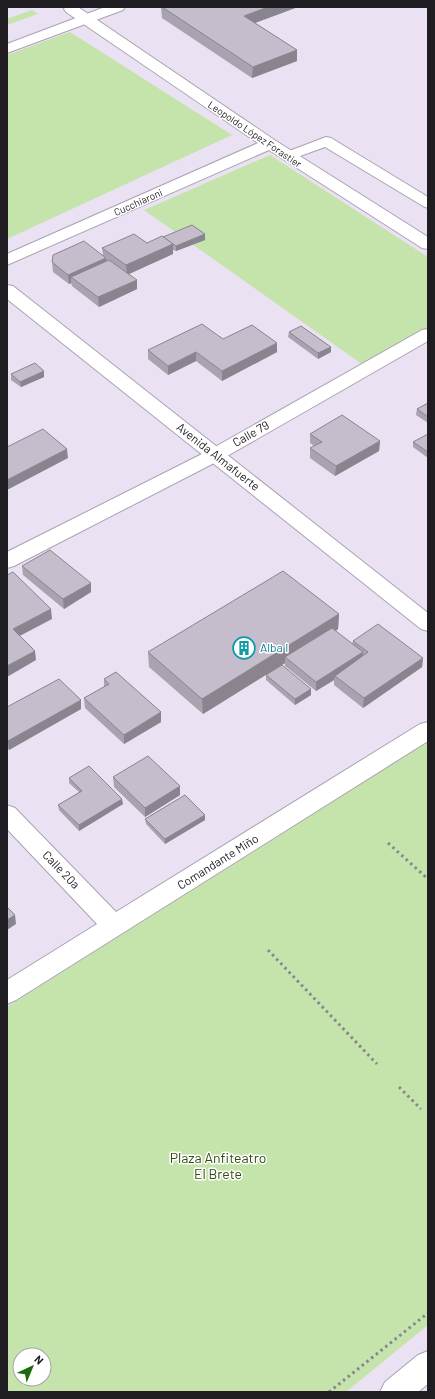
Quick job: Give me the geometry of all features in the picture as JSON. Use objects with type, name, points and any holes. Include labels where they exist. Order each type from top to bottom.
[{"type":"street","points":[[56,14],[118,7]]},
{"type":"street","points":[[7,49],[78,12]]},
{"type":"street","name":"Leopoldo López Forastier","points":[[78,12],[270,144],[428,244]]},
{"type":"street","name":"Cucchiaroni","points":[[7,260],[270,144]]},
{"type":"street","name":"Avenida Almafuerte","points":[[7,290],[428,624]]},
{"type":"street","name":"Calle 79","points":[[7,561],[215,455],[428,334]]},
{"type":"street","name":"Comandante Miño","points":[[7,993],[428,730]]},
{"type":"street","name":"Calle 20a","points":[[7,814],[114,926]]},
{"type":"street","points":[[395,1392],[428,1365]]},
{"type":"lane","points":[[289,156],[326,141],[428,202]]},
{"type":"path","points":[[388,842],[428,879]]},
{"type":"path","points":[[268,950],[377,1064]]},
{"type":"path","points":[[399,1087],[421,1110]]},
{"type":"path","points":[[329,1392],[428,1313]]},
{"type":"green space","points":[[32,10],[38,14],[7,25],[7,19]]},
{"type":"green space","points":[[70,32],[232,135],[7,239],[7,55]]},
{"type":"green space","points":[[270,155],[428,257],[428,335],[366,367],[144,210]]},
{"type":"green space","name":"Plaza Anfiteatro El Brete","points":[[428,740],[428,1325],[346,1392],[7,1392],[7,1007]]},
{"type":"building","points":[[162,7],[268,7],[244,16],[297,50],[253,67]]},
{"type":"building","points":[[192,225],[205,234],[176,246],[163,237]]},
{"type":"building","points":[[134,234],[147,243],[162,236],[173,244],[126,265],[102,248]]},
{"type":"building","points":[[84,241],[106,258],[68,275],[52,262],[53,255]]},
{"type":"building","points":[[109,260],[137,280],[98,297],[71,277]]},
{"type":"building","points":[[202,324],[223,339],[252,325],[277,343],[222,371],[196,352],[168,366],[148,350]]},
{"type":"building","points":[[301,326],[331,347],[318,353],[289,332]]},
{"type":"building","points":[[35,363],[44,371],[20,382],[11,374]]},
{"type":"building","points":[[428,403],[428,417],[417,409]]},
{"type":"building","points":[[342,415],[380,441],[336,466],[310,448],[322,442],[310,434]]},
{"type":"building","points":[[43,429],[67,449],[7,480],[7,447]]},
{"type":"building","points":[[428,434],[428,452],[413,442]]},
{"type":"building","points":[[50,550],[91,583],[63,599],[22,566]]},
{"type":"building","name":"Alba I","points":[[283,571],[339,614],[202,699],[148,652]]},
{"type":"building","points":[[13,572],[51,609],[13,629],[35,651],[7,666],[7,575]]},
{"type":"building","points":[[378,624],[423,658],[364,698],[335,676],[368,652],[353,641]]},
{"type":"building","points":[[332,628],[363,652],[316,682],[285,657]]},
{"type":"building","points":[[282,665],[311,689],[295,699],[266,675]]},
{"type":"building","points":[[116,672],[161,712],[124,735],[84,698],[109,684],[104,679]]},
{"type":"building","points":[[59,679],[81,700],[8,741],[7,707]]},
{"type":"building","points":[[148,756],[180,786],[145,808],[113,777]]},
{"type":"building","points":[[89,766],[122,799],[79,825],[58,805],[82,791],[69,778]]},
{"type":"building","points":[[185,795],[205,815],[165,839],[145,819]]},
{"type":"building","points":[[7,907],[15,915],[7,920]]},
{"type":"place","name":"Alba I","points":[[244,648]]}]
